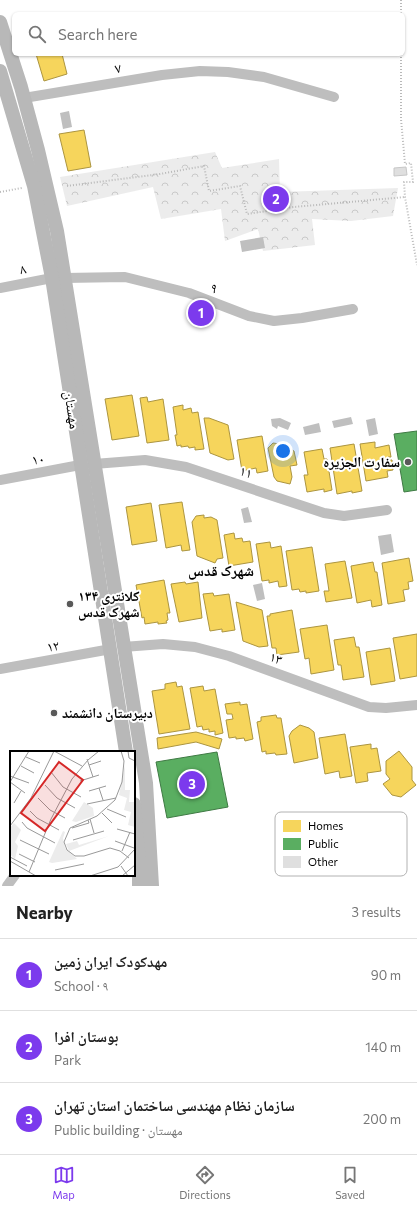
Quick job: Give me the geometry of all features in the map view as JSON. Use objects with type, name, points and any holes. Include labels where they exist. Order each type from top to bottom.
[{"type":"street","points":[[0,22],[24,98],[57,231],[58,278]]},
{"type":"street","name":"۷","points":[[24,98],[162,75],[200,71],[228,72],[264,77],[334,97]]},
{"type":"street","name":"مهستان","points":[[0,72],[5,102],[34,186],[58,278],[117,648],[126,751]]},
{"type":"street","points":[[5,102],[24,98]]},
{"type":"street","name":"۹","points":[[58,278],[125,277],[189,293],[249,316],[274,321],[302,318],[353,309]]},
{"type":"street","name":"۸","points":[[0,288],[58,278]]},
{"type":"street","name":"۱۱","points":[[87,465],[145,460],[186,467],[324,513],[344,516],[386,510]]},
{"type":"street","name":"۱۰","points":[[0,480],[87,465]]},
{"type":"street","name":"۱۳","points":[[117,648],[163,644],[195,647],[229,656],[369,707],[386,708],[417,705]]},
{"type":"street","points":[[117,648],[149,822],[152,886]]},
{"type":"street","name":"۱۲","points":[[0,670],[117,648]]},
{"type":"street","points":[[135,814],[140,862],[139,886]]},
{"type":"street","points":[[7,886],[14,876]]},
{"type":"path","points":[[401,0],[401,12]]},
{"type":"path","points":[[401,56],[401,119],[405,164],[411,163],[413,182],[404,182],[405,197],[417,265]]},
{"type":"path","points":[[66,186],[160,174],[204,166],[209,191],[240,186],[247,214],[294,207],[405,197]]},
{"type":"path","points":[[0,192],[34,186]]},
{"type":"green space","points":[[215,152],[222,168],[279,159],[280,192],[398,188],[393,216],[351,221],[312,219],[315,245],[263,251],[258,229],[225,241],[221,209],[161,219],[153,187],[67,206],[60,177]]},
{"type":"shaded area","points":[[69,111],[72,127],[63,129],[60,113]]},
{"type":"shaded area","points":[[263,237],[265,248],[242,252],[240,241]]},
{"type":"shaded area","points":[[351,417],[353,424],[334,428],[332,421]]},
{"type":"shaded area","points":[[280,418],[291,423],[288,430],[278,426],[277,429],[272,426],[271,419]]},
{"type":"shaded area","points":[[375,418],[378,434],[369,436],[366,420]]},
{"type":"shaded area","points":[[319,423],[321,432],[305,435],[303,427]]},
{"type":"shaded area","points":[[248,507],[252,522],[244,523],[241,509]]},
{"type":"shaded area","points":[[391,534],[394,552],[381,555],[378,536]]},
{"type":"shaded area","points":[[262,583],[265,599],[257,601],[253,585]]},
{"type":"building: Homes","points":[[37,56],[62,56],[67,74],[44,81]]},
{"type":"building: Homes","points":[[84,130],[91,167],[68,171],[59,134]]},
{"type":"building: Homes","points":[[132,395],[139,436],[112,440],[105,399]]},
{"type":"building: Homes","points":[[147,397],[148,402],[163,399],[169,440],[147,443],[140,398]]},
{"type":"building: Homes","points":[[183,405],[183,410],[191,408],[192,413],[198,412],[204,449],[195,450],[195,447],[189,448],[188,446],[177,446],[173,407]]},
{"type":"building: Homes","points":[[204,418],[209,418],[228,425],[234,459],[228,460],[210,453]]},
{"type":"building: Homes","points":[[262,436],[268,471],[257,473],[256,468],[242,471],[237,440]]},
{"type":"building: Homes","points":[[375,442],[375,448],[389,445],[391,457],[388,457],[388,460],[392,460],[393,470],[387,471],[388,477],[366,481],[360,444]]},
{"type":"building: Homes","points":[[273,443],[280,444],[294,451],[297,465],[290,466],[292,477],[290,484],[277,481],[274,477],[268,448]]},
{"type":"building: Homes","points":[[354,444],[362,491],[337,494],[330,448]]},
{"type":"building: Homes","points":[[322,449],[324,459],[327,459],[332,490],[324,492],[324,489],[307,492],[304,475],[308,475],[304,452]]},
{"type":"building: Homes","points":[[182,502],[190,550],[182,551],[181,545],[166,548],[159,505]]},
{"type":"building: Homes","points":[[151,503],[157,541],[132,545],[126,507]]},
{"type":"building: Homes","points":[[204,515],[204,518],[211,517],[217,520],[223,558],[217,559],[215,563],[197,556],[192,522],[196,516]]},
{"type":"building: Homes","points":[[234,533],[235,539],[242,538],[243,542],[250,541],[253,562],[229,566],[224,535]]},
{"type":"building: Homes","points":[[270,542],[271,548],[281,546],[287,586],[279,587],[278,581],[269,583],[269,580],[262,581],[256,544]]},
{"type":"building: Homes","points":[[312,547],[319,591],[306,593],[306,591],[300,592],[299,589],[292,590],[286,551]]},
{"type":"building: Homes","points":[[409,558],[413,581],[408,582],[409,589],[403,590],[405,601],[388,604],[382,563]]},
{"type":"building: Homes","points":[[345,561],[352,598],[326,602],[324,591],[329,591],[325,564]]},
{"type":"building: Homes","points":[[373,562],[375,572],[377,572],[382,605],[372,607],[371,600],[357,603],[351,566]]},
{"type":"building: Homes","points":[[164,580],[170,613],[167,613],[167,623],[158,624],[158,622],[145,624],[144,617],[142,618],[136,585]]},
{"type":"building: Homes","points":[[185,582],[186,584],[198,582],[202,618],[179,622],[171,584]]},
{"type":"building: Homes","points":[[213,593],[214,596],[229,594],[235,630],[222,632],[222,629],[210,631],[203,594]]},
{"type":"building: Homes","points":[[236,602],[262,610],[268,646],[259,647],[243,641]]},
{"type":"building: Homes","points":[[292,610],[299,652],[277,655],[276,648],[272,648],[267,616],[270,616],[270,614]]},
{"type":"building: Homes","points":[[327,625],[334,670],[311,674],[309,658],[305,659],[300,629]]},
{"type":"building: Homes","points":[[417,634],[417,676],[400,679],[393,638]]},
{"type":"building: Homes","points":[[354,637],[356,647],[359,647],[364,677],[343,680],[341,665],[338,665],[334,640]]},
{"type":"building: Homes","points":[[390,648],[395,681],[371,685],[366,652]]},
{"type":"building: Homes","points":[[176,682],[177,687],[182,686],[190,729],[159,734],[152,691],[165,689],[165,684]]},
{"type":"building: Homes","points":[[203,686],[204,691],[215,689],[223,733],[215,735],[215,731],[209,732],[209,729],[203,730],[202,726],[197,727],[190,688]]},
{"type":"building: Homes","points":[[240,702],[240,705],[247,704],[253,739],[245,741],[244,738],[229,738],[226,720],[233,719],[232,714],[227,714],[225,704]]},
{"type":"building: Homes","points":[[276,715],[277,718],[281,718],[287,754],[276,755],[275,753],[266,754],[266,751],[262,752],[257,722],[261,721],[261,717]]},
{"type":"building: Homes","points":[[300,725],[309,728],[314,732],[318,758],[294,763],[289,736],[292,731]]},
{"type":"building: Homes","points":[[196,732],[222,739],[219,749],[196,742],[158,749],[157,738]]},
{"type":"building: Homes","points":[[345,734],[352,776],[340,778],[339,771],[325,774],[319,738]]},
{"type":"building: Homes","points":[[371,744],[371,749],[377,748],[381,771],[367,773],[368,781],[356,783],[350,747]]},
{"type":"building: Homes","points":[[399,751],[412,767],[412,780],[416,785],[401,797],[392,795],[383,784],[390,779],[386,774],[386,761]]},
{"type":"building: Public","name":"سفارت الجزیره","points":[[417,431],[417,490],[404,492],[394,434]]},
{"type":"building: Public","points":[[217,752],[228,807],[167,818],[156,762]]},
{"type":"building: Other","points":[[406,167],[407,175],[394,176],[394,168]]},
{"type":"place","name":"بوستان افرا","points":[[276,199]]},
{"type":"place","name":"مهدکودک ایران زمین","points":[[201,313]]},
{"type":"place","name":"سفارت الجزیره","points":[[408,462]]},
{"type":"place","name":"کلانتری ۱۳۴ شهرک قدس","points":[[70,604]]},
{"type":"place","name":"دبیرستان دانشمند","points":[[54,713]]},
{"type":"place","name":"سازمان نظام مهندسی ساختمان استان تهران","points":[[192,784]]},
{"type":"district","name":"شهرک قدس","points":[[221,571]]}]
